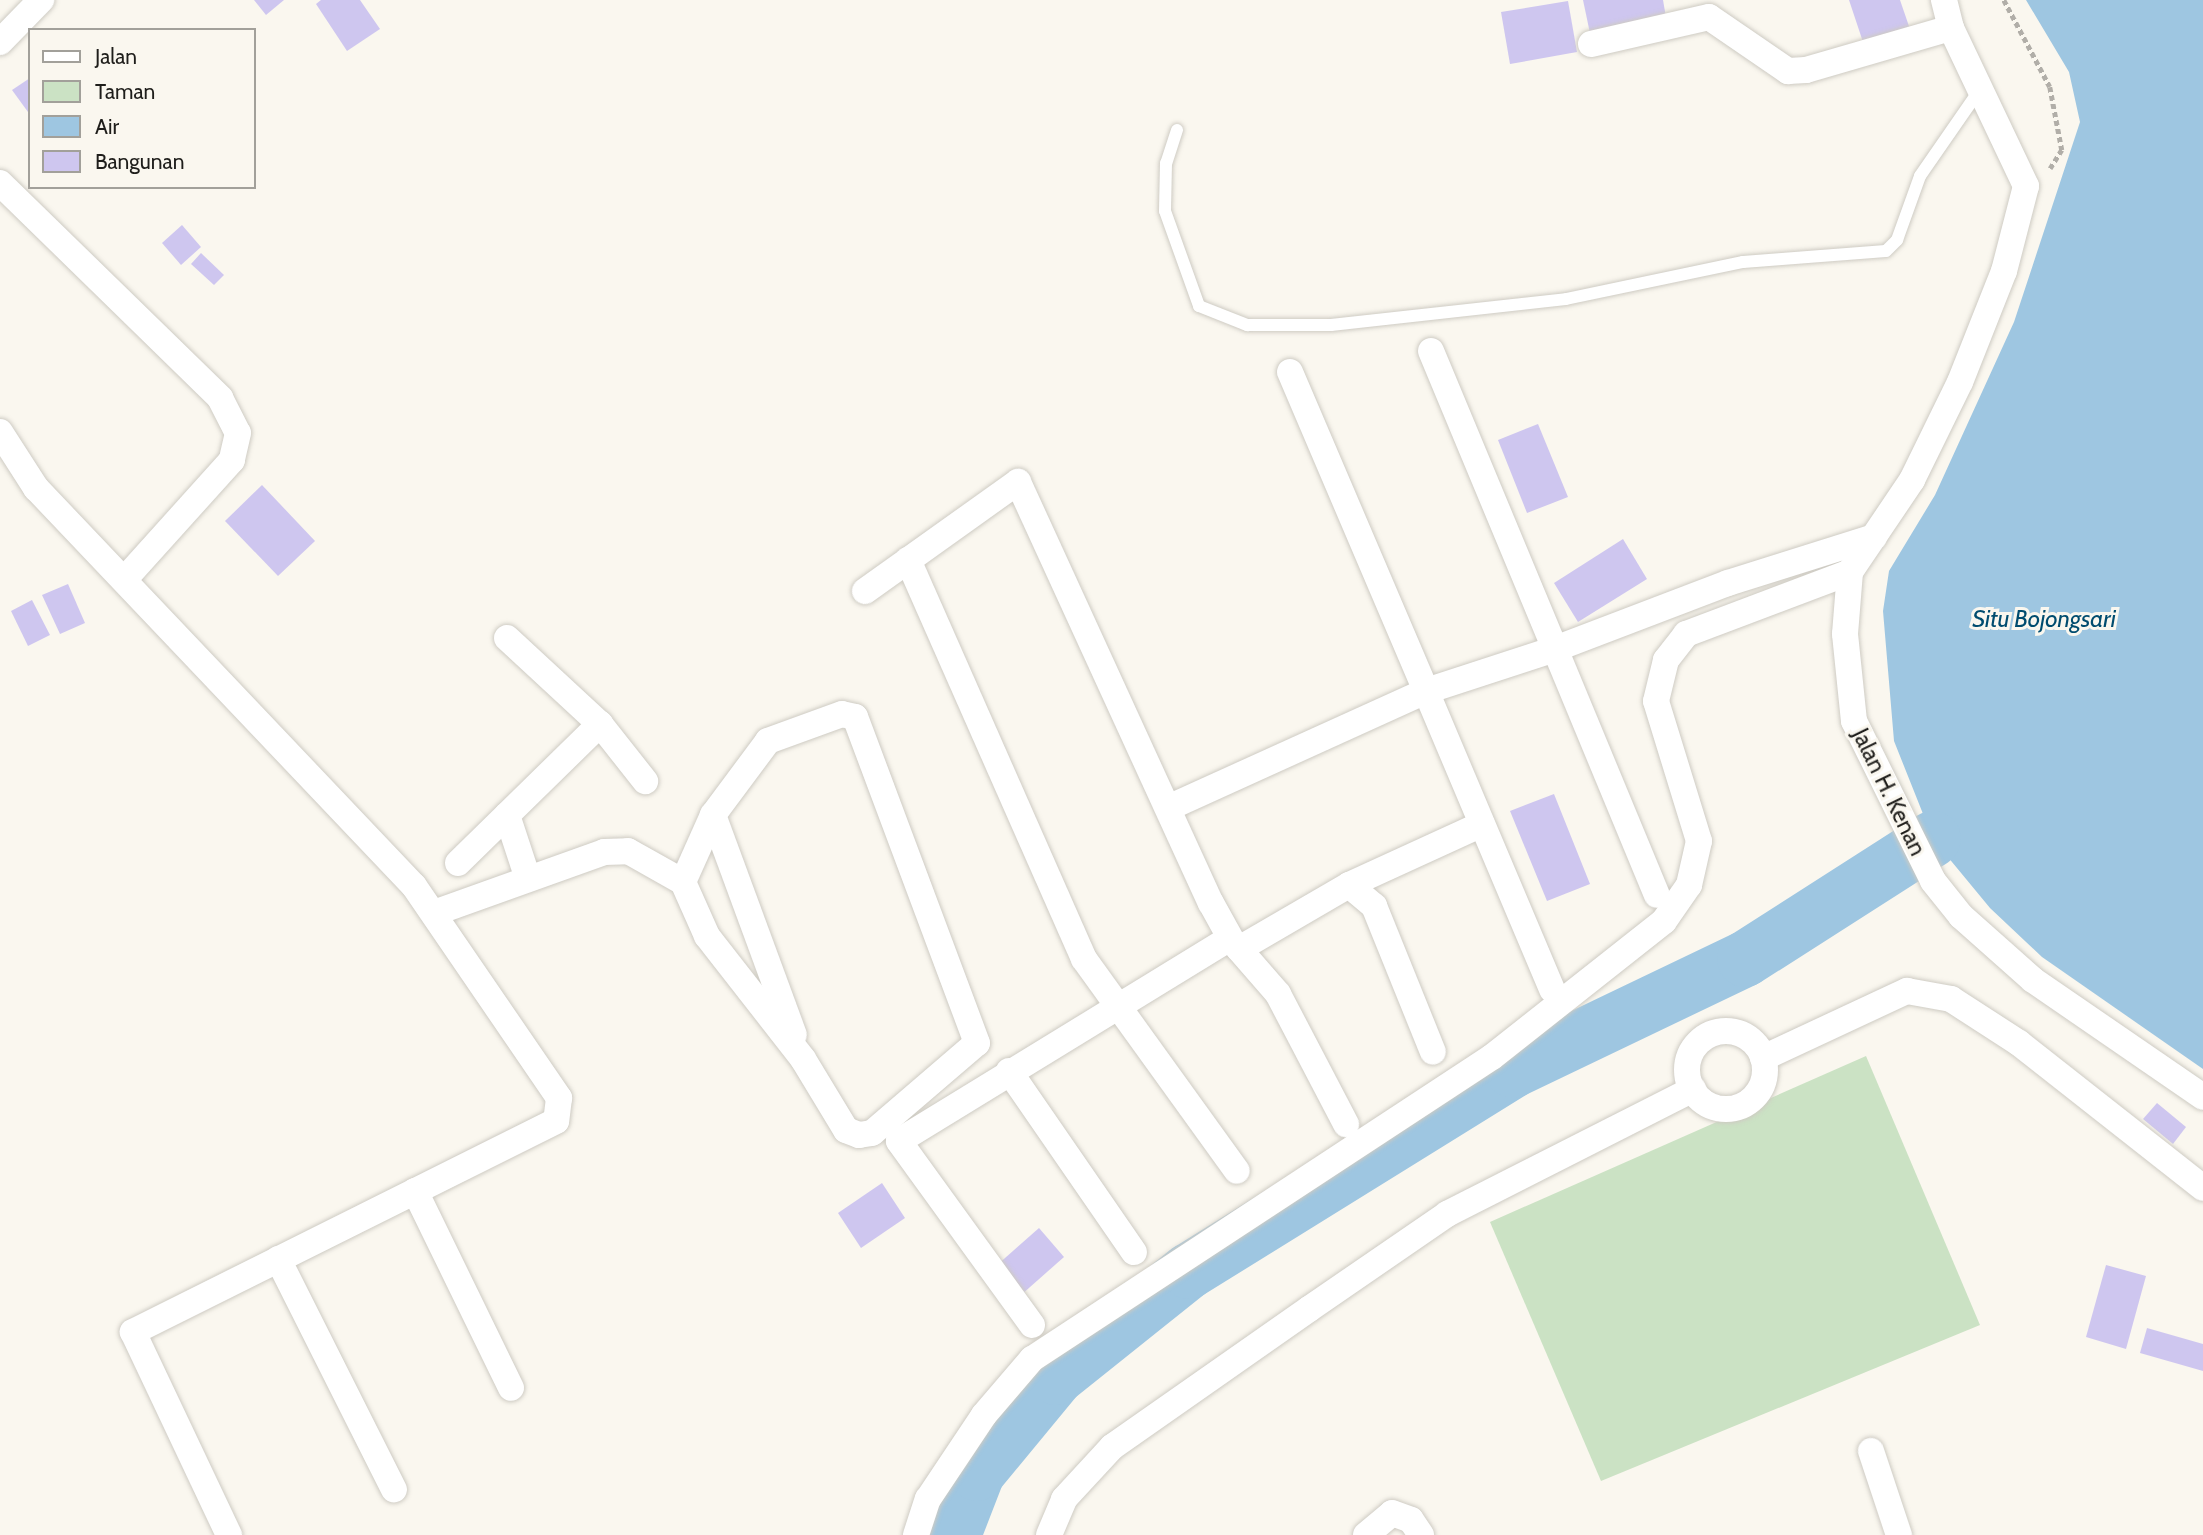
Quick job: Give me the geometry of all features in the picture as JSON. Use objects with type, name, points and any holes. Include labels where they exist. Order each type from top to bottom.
[{"type":"street","points":[[0,42],[41,0]]},
{"type":"street","points":[[1944,0],[1951,28],[2026,186]]},
{"type":"street","points":[[1591,44],[1709,17],[1788,71],[1806,70],[1951,28]]},
{"type":"street","points":[[0,183],[220,398],[238,433],[232,460],[124,580]]},
{"type":"street","name":"Jalan H. Kenan","points":[[2026,186],[2021,221],[1960,382],[1912,480],[1850,572],[1844,634],[1854,721],[1882,786],[1933,881],[1961,916],[2033,979],[2203,1097]]},
{"type":"street","points":[[1431,351],[1657,895]]},
{"type":"street","points":[[1290,372],[1552,989]]},
{"type":"street","points":[[0,432],[36,488],[434,913],[559,1098],[556,1121],[133,1332],[229,1535]]},
{"type":"street","points":[[865,591],[1018,482],[1168,808],[1235,944],[1278,994],[1346,1124]]},
{"type":"street","points":[[1168,808],[1426,691],[1555,649],[1727,583],[1874,537]]},
{"type":"street","points":[[908,560],[1084,959],[1123,1007],[1237,1171]]},
{"type":"street","points":[[916,1535],[929,1499],[956,1457],[1032,1359],[1492,1057],[1664,921],[1689,885],[1699,841],[1656,701],[1666,660],[1686,634],[1850,572]]},
{"type":"street","points":[[507,638],[600,724],[645,781]]},
{"type":"street","points":[[434,913],[604,852],[628,852],[673,876],[707,936],[803,1059],[846,1130],[859,1135],[872,1133],[977,1043],[855,717],[842,714],[768,741],[673,876]]},
{"type":"street","points":[[458,863],[600,724]]},
{"type":"street","points":[[507,815],[528,879]]},
{"type":"street","points":[[713,816],[803,1059]]},
{"type":"street","points":[[1032,1325],[899,1141],[1009,1071],[1235,944],[1349,885],[1482,824]]},
{"type":"street","points":[[1349,885],[1374,906],[1433,1052]]},
{"type":"street","points":[[1763,1058],[1906,992],[1951,999],[2019,1043],[2203,1188]]},
{"type":"street","points":[[1714,1033],[1739,1033],[1763,1058],[1762,1087],[1744,1105],[1717,1108],[1693,1089],[1688,1058],[1714,1033]]},
{"type":"street","points":[[1009,1071],[1134,1252]]},
{"type":"street","points":[[1049,1535],[1064,1499],[1112,1447],[1308,1309],[1447,1214],[1693,1089]]},
{"type":"street","points":[[415,1191],[511,1388]]},
{"type":"street","points":[[278,1259],[394,1490]]},
{"type":"street","points":[[1871,1451],[1899,1535]]},
{"type":"street","points":[[1366,1535],[1392,1513],[1411,1520],[1421,1535]]},
{"type":"lane","points":[[1177,130],[1164,170],[1165,211],[1199,306],[1247,325],[1331,325],[1566,299],[1743,262],[1886,251],[1897,240],[1920,176],[1980,88]]},
{"type":"path","points":[[2004,0],[2050,87],[2061,140],[2047,174],[2026,186]]},
{"type":"green space","points":[[1866,1056],[1980,1325],[1601,1481],[1490,1222]]},
{"type":"water","name":"Situ Bojongsari","points":[[2026,0],[2203,0],[2203,1069],[2042,957],[1990,908],[1933,839],[1894,741],[1883,611],[1889,571],[1935,495],[2014,322],[2080,122],[2069,72]]},
{"type":"building","points":[[254,0],[284,0],[266,15]]},
{"type":"building","points":[[321,0],[360,0],[380,29],[347,51],[316,4]]},
{"type":"building","points":[[1583,0],[1663,0],[1667,23],[1591,38]]},
{"type":"building","points":[[1849,0],[1900,0],[1912,35],[1866,51]]},
{"type":"building","points":[[1568,1],[1577,52],[1510,64],[1501,12]]},
{"type":"building","points":[[28,79],[28,112],[12,90]]},
{"type":"building","points":[[182,225],[201,247],[181,265],[162,243]]},
{"type":"building","points":[[201,253],[224,275],[214,285],[191,264]]},
{"type":"building","points":[[1538,424],[1568,497],[1527,513],[1498,440]]},
{"type":"building","points":[[262,485],[315,541],[278,576],[225,521]]},
{"type":"building","points":[[1623,539],[1647,579],[1578,622],[1554,583]]},
{"type":"building","points":[[68,584],[85,623],[60,634],[42,595]]},
{"type":"building","points":[[32,600],[50,635],[28,646],[11,611]]},
{"type":"building","points":[[1554,794],[1590,884],[1547,901],[1510,811]]},
{"type":"building","points":[[2157,1103],[2186,1127],[2173,1144],[2143,1119]]},
{"type":"building","points":[[882,1183],[905,1218],[861,1248],[838,1213]]},
{"type":"building","points":[[1039,1228],[1064,1257],[1021,1295],[996,1266]]},
{"type":"building","points":[[2106,1265],[2146,1276],[2126,1349],[2086,1337]]},
{"type":"building","points":[[2147,1328],[2203,1344],[2203,1371],[2140,1353]]},
{"type":"waterway","points":[[953,1535],[977,1473],[1056,1377],[1189,1271],[1513,1070],[1745,959],[1933,839]]}]
